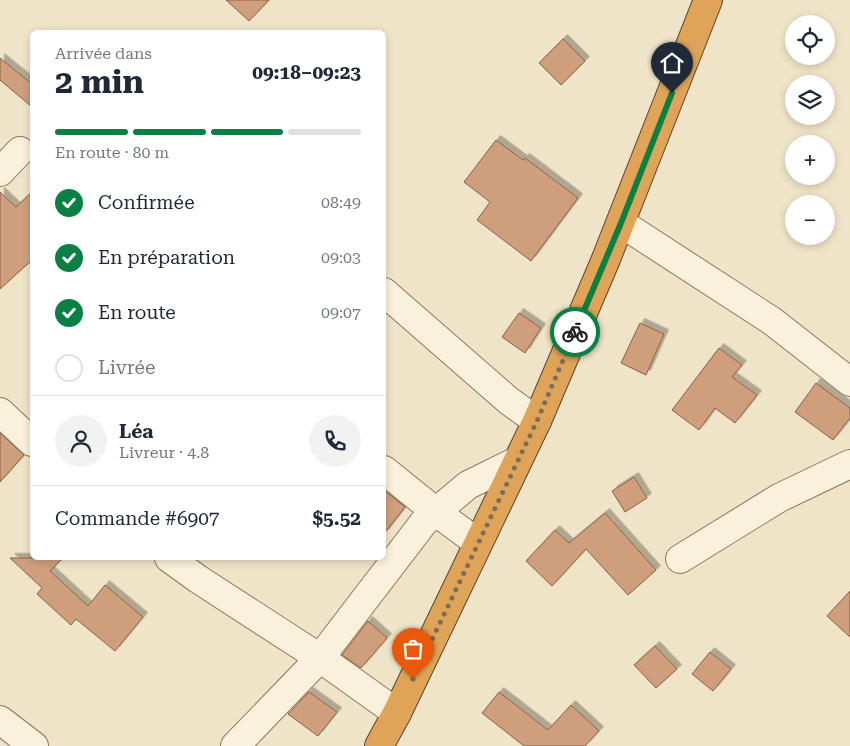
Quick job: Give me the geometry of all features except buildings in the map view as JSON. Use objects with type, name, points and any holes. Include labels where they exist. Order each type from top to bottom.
[{"type":"highway","points":[[379,746],[397,713],[537,421],[621,223],[708,0]]},
{"type":"street","points":[[0,172],[20,151]]},
{"type":"street","points":[[621,223],[772,321],[850,382]]},
{"type":"street","points":[[386,294],[509,401],[537,421]]},
{"type":"street","points":[[0,412],[30,440]]},
{"type":"street","points":[[235,746],[320,658],[424,522],[468,485],[517,461]]},
{"type":"street","points":[[680,559],[779,498],[850,464]]},
{"type":"street","points":[[386,472],[478,543]]},
{"type":"street","points":[[172,560],[198,580],[320,658],[397,713]]},
{"type":"street","points":[[0,720],[34,746]]},
{"type":"way so far","points":[[413,679],[537,421],[575,332]]},
{"type":"route","points":[[575,332],[621,223],[672,93]]}]
